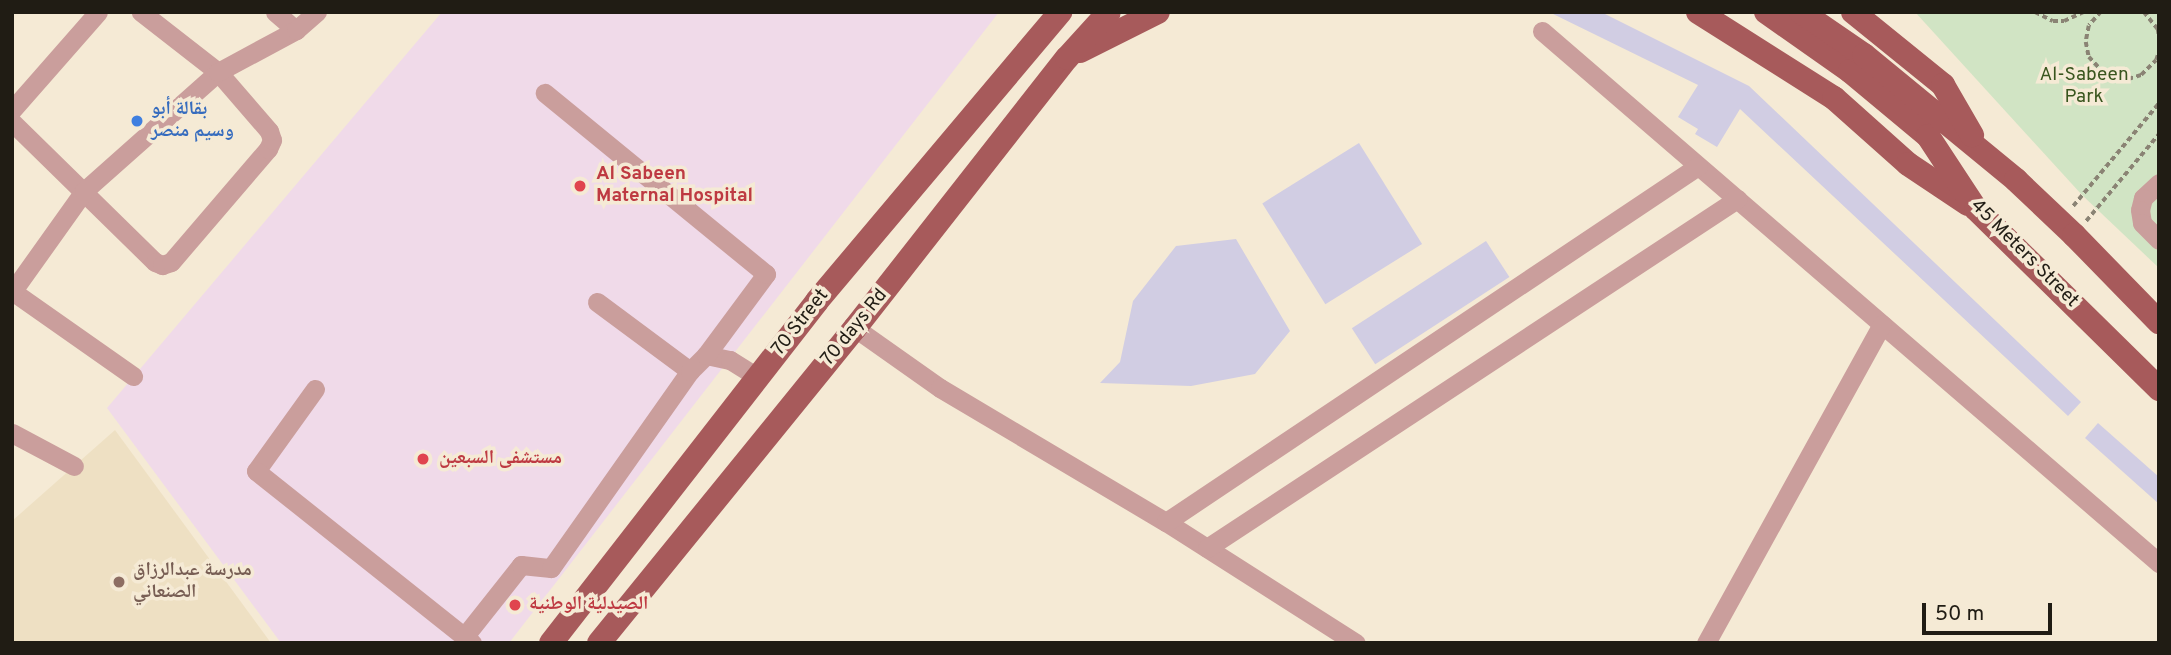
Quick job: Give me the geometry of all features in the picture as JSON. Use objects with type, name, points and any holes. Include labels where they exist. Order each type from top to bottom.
[{"type":"main road","name":"70 Street","points":[[551,643],[817,301],[1060,12]]},
{"type":"main road","name":"70 days Rd","points":[[599,643],[855,328],[1067,58],[1109,12]]},
{"type":"main road","points":[[1067,58],[1158,12]]},
{"type":"main road","points":[[1698,12],[1834,97],[1908,164],[1976,209]]},
{"type":"main road","name":"45 Meters Street","points":[[1766,12],[1850,71],[1928,136],[1976,209],[2159,388]]},
{"type":"main road","points":[[1801,12],[1864,55],[1981,151],[2067,228],[2159,322]]},
{"type":"main road","points":[[1853,12],[1943,85],[1981,151]]},
{"type":"street","points":[[12,110],[98,12]]},
{"type":"street","points":[[12,122],[155,262],[162,265],[172,262],[268,149],[272,139],[269,131],[218,72],[141,12]]},
{"type":"street","points":[[275,12],[296,30]]},
{"type":"street","points":[[133,376],[12,292],[84,191],[218,72],[296,30],[317,12]]},
{"type":"street","points":[[1542,31],[2159,563]]},
{"type":"street","points":[[315,389],[256,471],[468,640],[521,565],[551,568],[690,371],[706,355],[766,274],[545,93]]},
{"type":"street","points":[[1166,522],[1698,166]]},
{"type":"street","points":[[2159,183],[2143,198],[2140,210],[2142,223],[2159,240]]},
{"type":"street","points":[[1207,548],[1737,200]]},
{"type":"street","points":[[597,302],[690,371]]},
{"type":"street","points":[[1706,643],[1882,324]]},
{"type":"street","points":[[855,328],[940,388],[1166,522],[1356,643]]},
{"type":"street","points":[[706,355],[730,360],[759,378]]},
{"type":"street","points":[[12,433],[74,466]]},
{"type":"path","points":[[2035,12],[2053,21],[2064,21],[2082,12]]},
{"type":"path","points":[[2101,12],[2089,26],[2086,42],[2089,57],[2106,75],[2118,79],[2141,75],[2156,60],[2159,51]]},
{"type":"path","points":[[2144,12],[2159,34]]},
{"type":"path","points":[[2067,228],[2159,103]]},
{"type":"path","points":[[2067,228],[2159,134]]},
{"type":"shaded area","name":"Al Sabeen Maternal Hospital","points":[[442,12],[999,12],[509,643],[281,643],[107,408]]},
{"type":"shaded area","name":"مدرسة عبدالرزاق الصنعاني","points":[[115,430],[271,643],[12,643],[12,521]]},
{"type":"green space","name":"Al-Sabeen Park","points":[[1915,12],[2159,12],[2159,268],[2082,195]]},
{"type":"building","points":[[1549,12],[1601,12],[1749,86],[2081,402],[2068,416],[1740,109],[1717,147],[1695,134],[1698,129],[1678,117],[1698,85]]},
{"type":"building","points":[[1359,143],[1422,244],[1325,304],[1262,203]]},
{"type":"building","points":[[1236,239],[1290,331],[1255,374],[1191,386],[1100,383],[1120,362],[1133,301],[1176,246]]},
{"type":"building","points":[[1486,241],[1509,277],[1375,364],[1352,328]]},
{"type":"building","points":[[2098,423],[2159,477],[2159,504],[2085,438]]},
{"type":"place","name":"بقالة أبو وسيم منصر","points":[[137,121]]},
{"type":"place","name":"Al Sabeen Maternal Hospital","points":[[580,186]]},
{"type":"place","name":"مستشفى السبعين","points":[[423,459]]},
{"type":"place","name":"مدرسة عبدالرزاق الصنعاني","points":[[119,582]]},
{"type":"place","name":"الصيدلية الوطنية","points":[[515,605]]}]
